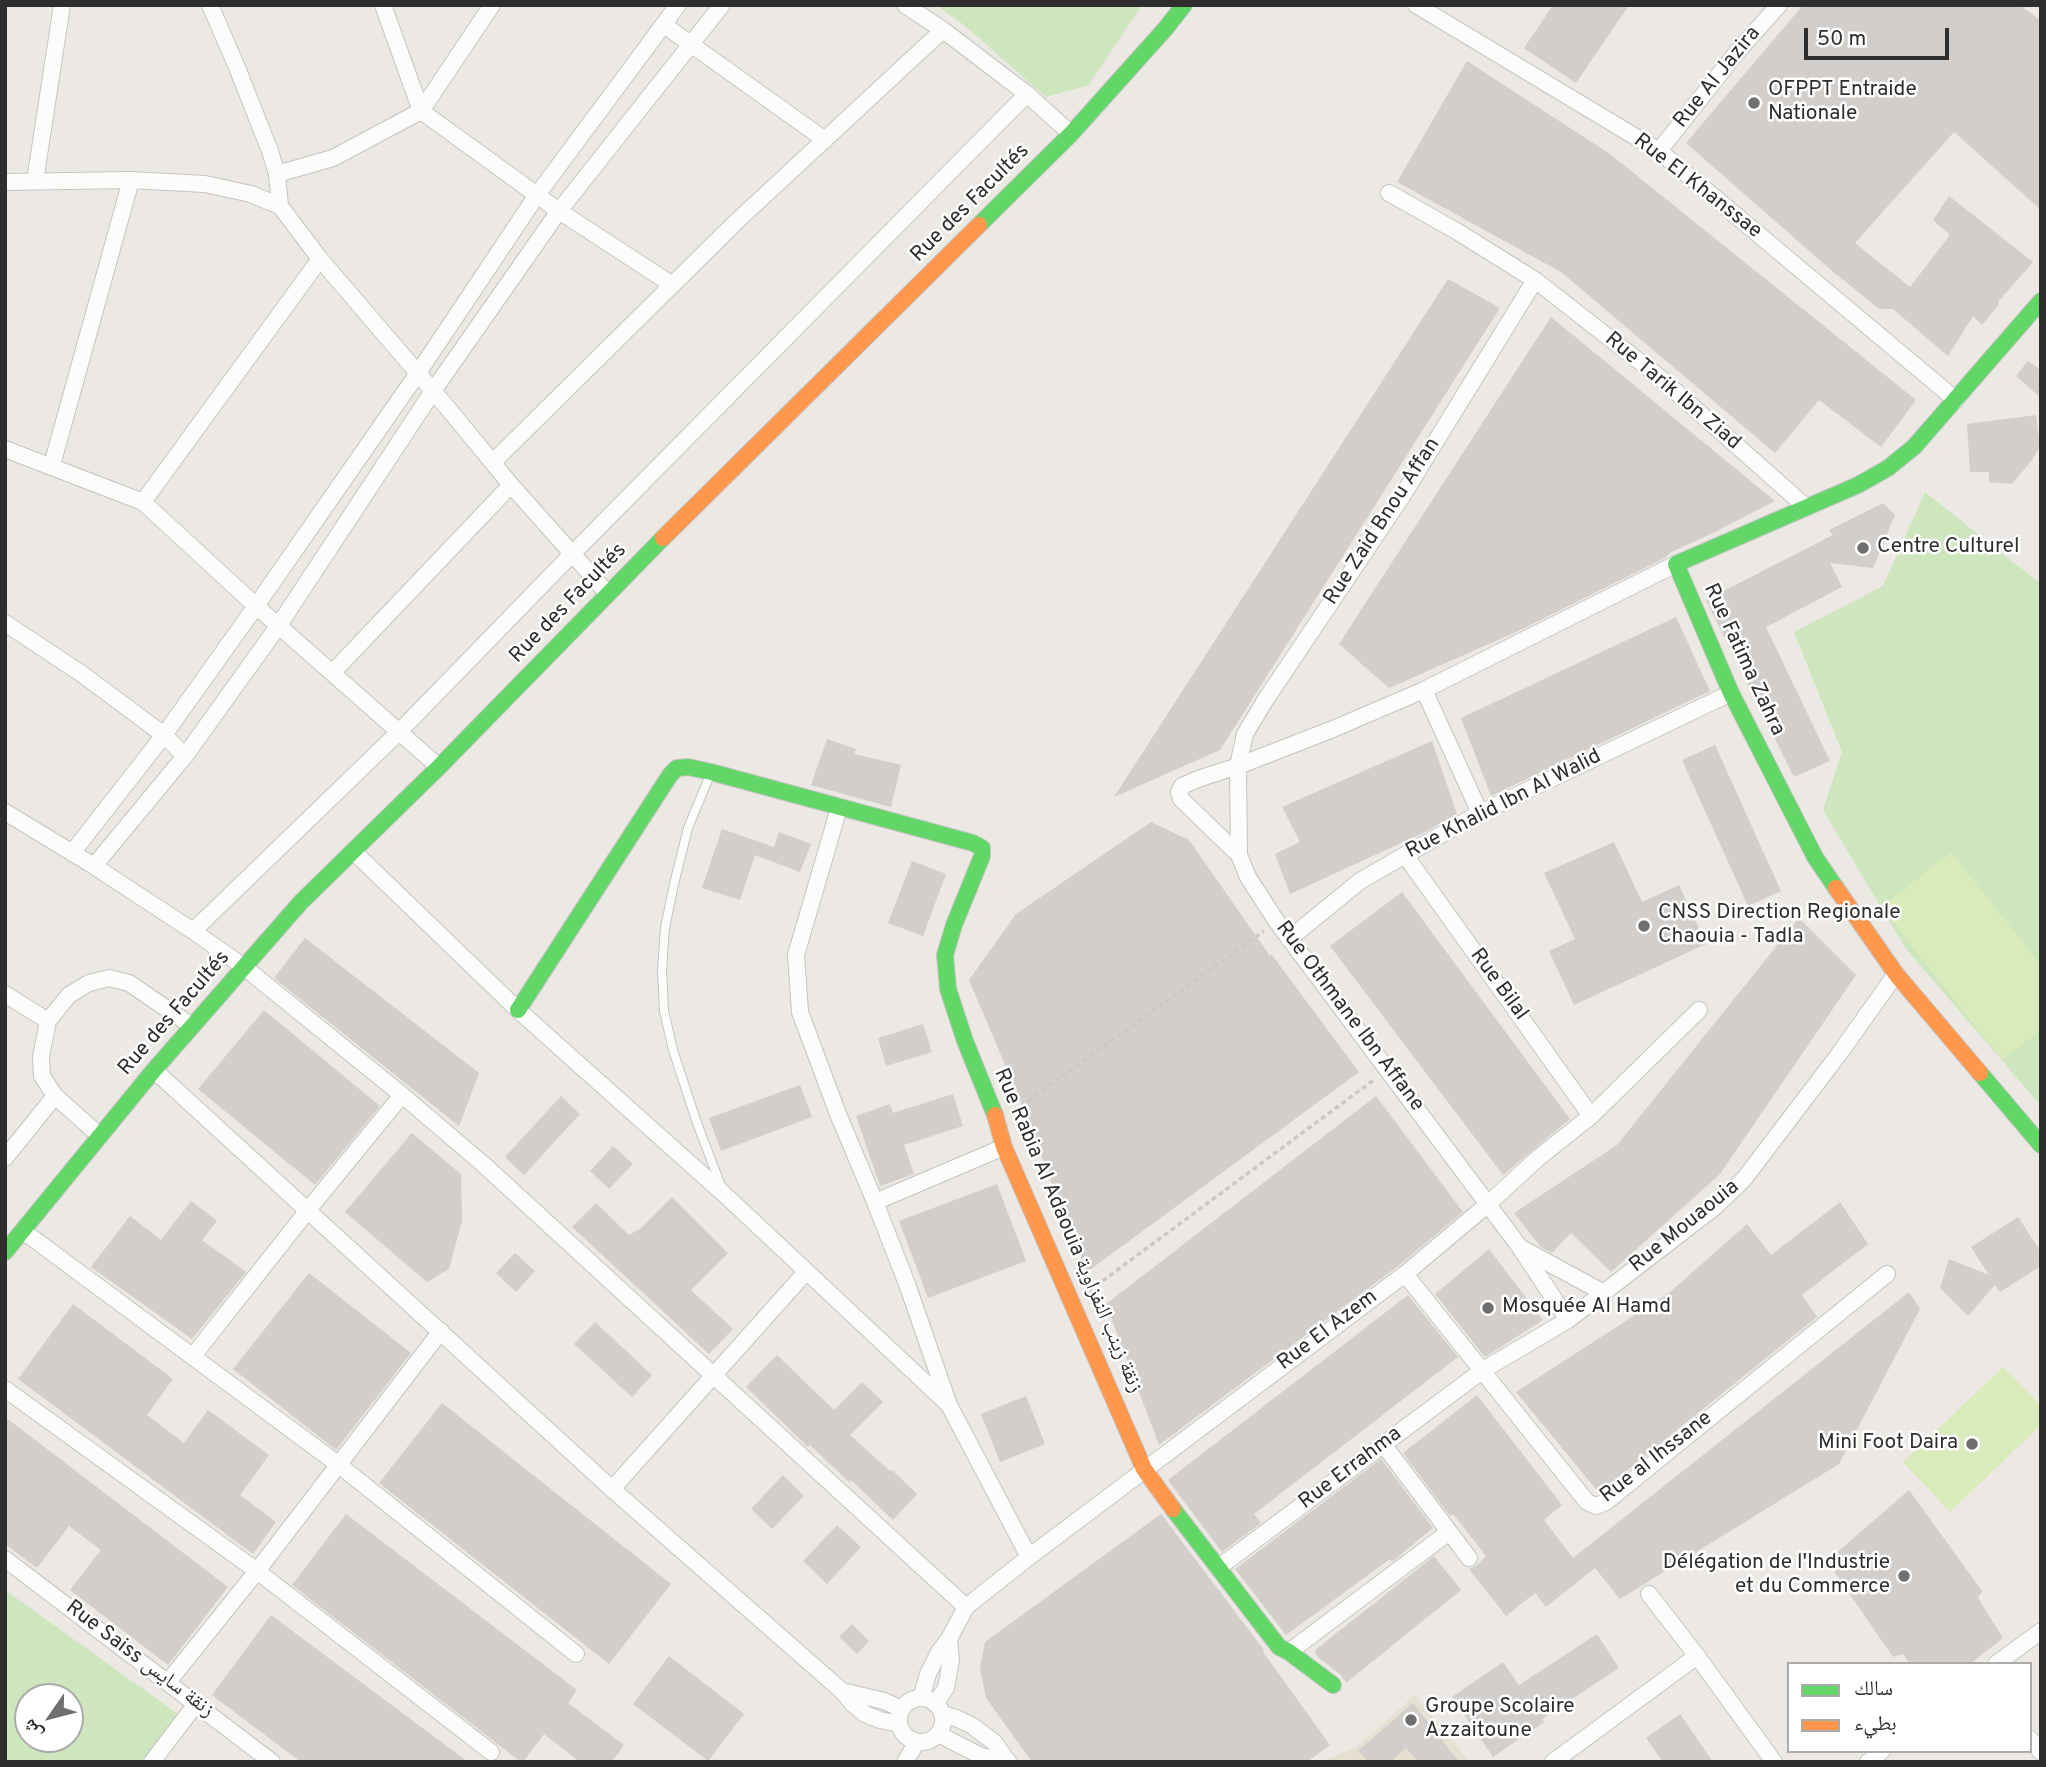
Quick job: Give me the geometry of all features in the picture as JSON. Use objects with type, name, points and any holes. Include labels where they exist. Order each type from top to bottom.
[{"type":"street","points":[[35,181],[62,5]]},
{"type":"street","points":[[210,5],[258,119],[277,174],[280,206]]},
{"type":"street","points":[[383,5],[421,111],[559,211],[671,284]]},
{"type":"street","points":[[277,174],[333,158],[421,111],[492,5]]},
{"type":"street","points":[[72,853],[164,735],[418,373],[537,195],[678,5]]},
{"type":"street","points":[[94,866],[185,756],[279,625],[433,391],[559,211],[722,5]]},
{"type":"street","points":[[905,5],[943,30],[1027,94],[1071,134]]},
{"type":"street","name":"Rue des Facultés","points":[[5,1252],[153,1070],[301,902],[439,767],[706,495],[1071,134],[1184,5]]},
{"type":"street","name":"Rue El Khanssae","points":[[1416,5],[1659,151],[1956,400]]},
{"type":"street","name":"Rue Al Jazira","points":[[1659,151],[1737,52],[1779,5]]},
{"type":"street","points":[[664,24],[825,140]]},
{"type":"street","points":[[493,462],[671,284],[943,30]]},
{"type":"street","points":[[193,931],[399,732],[1027,94]]},
{"type":"street","points":[[52,465],[131,180]]},
{"type":"street","points":[[5,182],[131,180],[205,184],[251,194],[280,206],[320,259],[511,485],[608,594]]},
{"type":"street","name":"Rue Tarik Ibn Ziad","points":[[1389,193],[1535,280],[1658,376],[1806,507]]},
{"type":"street","points":[[143,502],[320,259]]},
{"type":"street","name":"Rue Zaid Bnou Affan","points":[[1238,766],[1245,734],[1266,699],[1401,498],[1535,280]]},
{"type":"street","points":[[1239,855],[1181,799],[1179,792],[1182,786],[1332,729],[1424,690],[1676,564],[1858,485],[1888,468],[1914,447],[2041,301]]},
{"type":"street","points":[[5,449],[143,502],[256,606],[439,767]]},
{"type":"street","points":[[333,672],[511,485]]},
{"type":"street","name":"Rue Fatima Zahra","points":[[1676,564],[1731,693],[1815,856],[1896,974],[2041,1145]]},
{"type":"street","points":[[5,624],[82,674],[164,735],[185,756]]},
{"type":"street","points":[[1424,690],[1480,813]]},
{"type":"street","name":"Rue Khalid Ibn Al Walid","points":[[1289,939],[1360,881],[1480,813],[1731,693]]},
{"type":"street","name":"Rue Othmane Ibn Affane","points":[[1238,766],[1239,855],[1248,877],[1289,939],[1519,1246],[1568,1320]]},
{"type":"street","points":[[518,1010],[677,768],[688,767],[711,772],[839,808],[796,955],[800,1012],[907,1284],[949,1405],[1028,1557]]},
{"type":"street","name":"Rue Rabia Al Adaouia زنقة زينب النفزاوية","points":[[839,808],[982,848],[982,856],[945,955],[948,989],[965,1041],[998,1123],[1004,1147],[1144,1469],[1270,1637],[1279,1647],[1333,1685]]},
{"type":"street","points":[[5,812],[94,866],[244,967],[402,1095],[483,1164],[966,1606]]},
{"type":"street","points":[[353,851],[518,1010],[724,1194],[949,1405]]},
{"type":"street","name":"Rue Bilal","points":[[1405,855],[1591,1116]]},
{"type":"street","name":"Rue Mouaouia","points":[[1483,1370],[1568,1320],[1715,1207],[1744,1179],[1896,974]]},
{"type":"street","points":[[100,1136],[55,1096],[42,1076],[41,1057],[48,1021],[69,995],[89,983],[109,978],[130,983],[192,1026]]},
{"type":"street","points":[[5,994],[48,1021]]},
{"type":"street","name":"Rue El Azem","points":[[933,1705],[946,1688],[951,1661],[949,1639],[966,1606],[1405,1274],[1537,1159],[1591,1116],[1699,1010]]},
{"type":"street","points":[[153,1070],[612,1489],[842,1691],[853,1704],[865,1714],[880,1720],[900,1716]]},
{"type":"street","points":[[193,1356],[402,1095]]},
{"type":"street","points":[[5,1158],[55,1096]]},
{"type":"street","points":[[875,1202],[1004,1147]]},
{"type":"street","points":[[23,1231],[339,1465],[576,1654]]},
{"type":"street","name":"Rue Othmane Ibn Affane","points":[[1519,1246],[1604,1293]]},
{"type":"street","points":[[612,1489],[806,1272]]},
{"type":"street","name":"Rue al Ihssane","points":[[1405,1274],[1587,1502],[1596,1506],[1606,1502],[1887,1274]]},
{"type":"street","points":[[168,1682],[257,1571],[441,1331]]},
{"type":"street","name":"Rue Errahma","points":[[1218,1568],[1483,1370]]},
{"type":"street","points":[[5,1390],[257,1571],[491,1752]]},
{"type":"street","points":[[1383,1444],[1469,1558]]},
{"type":"street","points":[[1289,1652],[1449,1532]]},
{"type":"street","name":"Rue Saiss زنقة سايس","points":[[5,1559],[272,1762]]},
{"type":"street","points":[[1649,1594],[1774,1762]]},
{"type":"street","points":[[1999,1662],[2041,1631]]},
{"type":"street","points":[[1553,1762],[1697,1656]]},
{"type":"street","points":[[933,1705],[942,1725],[938,1734],[932,1739],[917,1742],[909,1739],[903,1732],[900,1716],[910,1701],[933,1705],[995,1742],[1008,1761]]},
{"type":"street","points":[[152,1762],[196,1703]]},
{"type":"street","points":[[938,1734],[981,1756],[1008,1761]]},
{"type":"street","points":[[905,1762],[917,1742]]},
{"type":"lane","points":[[711,772],[688,828],[674,884],[665,928],[662,970],[664,1011],[673,1050],[724,1194]]},
{"type":"path","points":[[998,1123],[1277,922]]},
{"type":"path","points":[[1073,1303],[1388,1070]]},
{"type":"shaded area","name":"Groupe Scolaire Azzaitoune","points":[[1415,1695],[1470,1762],[1321,1762],[1358,1746]]},
{"type":"green space","points":[[936,5],[1142,5],[1089,85],[1046,97],[964,25]]},
{"type":"green space","points":[[1925,492],[2041,584],[2041,1106],[1906,949],[1823,810],[1842,752],[1794,632],[1883,586]]},
{"type":"green space","points":[[1951,852],[2041,965],[2041,1030],[2002,1060],[1881,907]]},
{"type":"green space","name":"Mini Foot Daira","points":[[2003,1367],[2041,1406],[2041,1425],[1950,1512],[1903,1462]]},
{"type":"green space","points":[[5,1590],[182,1717],[148,1762],[5,1762]]},
{"type":"building","points":[[1553,5],[1629,5],[1576,83],[1524,48]]},
{"type":"building","points":[[1803,5],[2020,5],[2041,21],[2041,210],[1954,132],[1855,243],[1910,287],[1950,235],[1933,220],[1949,196],[2033,262],[1982,325],[1973,316],[1948,356],[1893,309],[1879,309],[1831,270],[1686,143]]},
{"type":"building","points":[[1467,61],[1610,154],[1916,400],[1881,447],[1819,400],[1775,453],[1561,272],[1397,182]]},
{"type":"building","points":[[1448,279],[1500,308],[1220,750],[1114,797]]},
{"type":"building","points":[[1551,317],[1775,501],[1516,632],[1389,688],[1339,644]]},
{"type":"building","points":[[2028,361],[2041,370],[2041,398],[2016,376]]},
{"type":"building","points":[[2036,415],[2040,446],[2012,484],[1989,482],[1989,472],[1970,472],[1967,424]]},
{"type":"building","points":[[1883,503],[1895,515],[1873,568],[1830,563],[1842,587],[1766,627],[1830,761],[1794,777],[1706,600],[1833,535],[1829,530]]},
{"type":"building","points":[[1676,617],[1710,691],[1491,796],[1461,718]]},
{"type":"building","points":[[827,739],[856,749],[854,754],[901,765],[891,807],[811,785]]},
{"type":"building","points":[[1432,741],[1457,814],[1425,832],[1290,894],[1275,854],[1300,842],[1282,807]]},
{"type":"building","points":[[1715,745],[1781,891],[1748,906],[1682,760]]},
{"type":"building","points":[[1151,822],[1189,840],[1270,956],[1272,955],[1359,1072],[1087,1272],[1030,1123],[969,980],[1016,914]]},
{"type":"building","points":[[722,829],[774,847],[779,832],[811,844],[800,872],[755,855],[740,900],[702,888]]},
{"type":"building","name":"CNSS Direction Regionale Chaouia - Tadla","points":[[1614,842],[1642,902],[1679,885],[1706,944],[1574,1005],[1549,951],[1575,939],[1544,873]]},
{"type":"building","points":[[912,861],[946,874],[923,936],[888,923]]},
{"type":"building","points":[[1402,892],[1570,1119],[1503,1175],[1330,946]]},
{"type":"building","points":[[1799,918],[1856,975],[1720,1174],[1611,1272],[1571,1233],[1552,1253],[1541,1247],[1514,1213],[1617,1145]]},
{"type":"building","points":[[305,938],[479,1073],[459,1126],[274,978]]},
{"type":"building","points":[[264,1010],[380,1106],[315,1185],[198,1089]]},
{"type":"building","points":[[923,1024],[932,1052],[886,1066],[878,1038]]},
{"type":"building","points":[[800,1085],[812,1117],[721,1151],[709,1118]]},
{"type":"building","points":[[953,1094],[963,1126],[904,1145],[914,1174],[880,1186],[856,1116],[890,1104],[893,1113]]},
{"type":"building","points":[[561,1096],[580,1114],[524,1175],[505,1157]]},
{"type":"building","points":[[1376,1096],[1463,1212],[1398,1266],[1159,1445],[1106,1304]]},
{"type":"building","points":[[412,1133],[461,1174],[462,1221],[449,1269],[427,1282],[345,1212]]},
{"type":"building","points":[[613,1146],[633,1164],[609,1189],[590,1171]]},
{"type":"building","points":[[997,1184],[1026,1261],[928,1298],[899,1221]]},
{"type":"building","points":[[672,1197],[728,1253],[691,1290],[733,1329],[709,1354],[572,1227],[596,1203],[629,1235],[641,1228]]},
{"type":"building","points":[[191,1201],[217,1221],[202,1240],[246,1272],[192,1339],[91,1267],[130,1216],[161,1240]]},
{"type":"building","points":[[1840,1202],[1868,1244],[1802,1295],[1817,1317],[1599,1493],[1516,1392],[1669,1293],[1747,1224],[1771,1255]]},
{"type":"building","points":[[2018,1217],[2041,1252],[2041,1266],[2000,1292],[1995,1285],[1968,1316],[1940,1288],[1949,1259],[1989,1275],[1971,1247]]},
{"type":"building","name":"Mosquée Al Hamd","points":[[1489,1249],[1543,1320],[1485,1357],[1435,1294]]},
{"type":"building","points":[[515,1253],[535,1271],[516,1292],[496,1273]]},
{"type":"building","points":[[309,1273],[411,1353],[336,1450],[233,1369]]},
{"type":"building","points":[[1909,1292],[1920,1309],[1839,1464],[1620,1599],[1595,1568],[1546,1607],[1535,1593],[1506,1616],[1469,1569],[1486,1556],[1453,1514],[1450,1516],[1403,1453],[1477,1395],[1562,1505],[1544,1520],[1573,1558]]},
{"type":"building","points":[[1408,1295],[1458,1357],[1254,1514],[1261,1523],[1222,1552],[1168,1480]]},
{"type":"building","points":[[73,1304],[173,1379],[147,1415],[184,1443],[208,1410],[269,1455],[240,1495],[276,1522],[253,1554],[18,1379]]},
{"type":"building","points":[[595,1322],[652,1375],[632,1397],[574,1344]]},
{"type":"building","points":[[777,1355],[834,1410],[862,1382],[883,1402],[850,1435],[917,1494],[893,1520],[851,1480],[849,1482],[810,1445],[808,1447],[746,1387]]},
{"type":"building","points":[[1026,1396],[1045,1444],[1000,1462],[981,1414]]},
{"type":"building","points":[[442,1403],[671,1584],[609,1664],[379,1483]]},
{"type":"building","points":[[5,1417],[228,1587],[168,1665],[70,1590],[101,1550],[69,1526],[37,1568],[5,1544]]},
{"type":"building","points":[[1381,1459],[1433,1528],[1392,1562],[1390,1559],[1286,1635],[1235,1569]]},
{"type":"building","points":[[783,1475],[804,1496],[772,1529],[751,1509]]},
{"type":"building","name":"Délégation de l'Industrie et du Commerce","points":[[1909,1490],[1982,1591],[1978,1598],[2003,1638],[1973,1662],[1909,1662],[1903,1654],[1893,1657],[1827,1561]]},
{"type":"building","points":[[346,1514],[577,1690],[568,1703],[624,1745],[612,1762],[580,1762],[544,1734],[521,1762],[292,1585]]},
{"type":"building","points":[[1161,1514],[1264,1650],[1330,1745],[1307,1762],[1032,1762],[986,1698],[980,1668],[985,1642]]},
{"type":"building","points":[[837,1525],[861,1547],[827,1584],[803,1561]]},
{"type":"building","points":[[1434,1556],[1461,1590],[1346,1683],[1341,1675],[1314,1651]]},
{"type":"building","points":[[271,1615],[468,1762],[301,1762],[212,1695]]},
{"type":"building","points":[[852,1624],[869,1641],[857,1654],[839,1637]]},
{"type":"building","points":[[1597,1634],[1619,1668],[1542,1719],[1544,1722],[1493,1757],[1452,1697],[1503,1662],[1519,1685]]},
{"type":"building","points":[[669,1656],[744,1714],[708,1761],[633,1704]]},
{"type":"building","name":"Groupe Scolaire Azzaitoune","points":[[1413,1703],[1459,1762],[1419,1762],[1406,1748],[1390,1762],[1368,1762],[1358,1751]]},
{"type":"building","points":[[1680,1714],[1713,1762],[1663,1762],[1646,1738]]},
{"type":"traffic: fast","points":[[979,225],[1071,134],[1184,5]]},
{"type":"traffic: fast","points":[[1836,888],[1815,857],[1731,693],[1676,564],[1858,485],[1888,468],[1914,447],[2041,301]]},
{"type":"traffic: fast","points":[[5,1252],[154,1070],[301,902],[439,767],[663,538]]},
{"type":"traffic: fast","points":[[518,1010],[670,775],[677,768],[688,767],[711,772],[973,843],[982,848],[982,856],[945,955],[948,989],[965,1041],[995,1115]]},
{"type":"traffic: fast","points":[[1980,1073],[2041,1145]]},
{"type":"traffic: fast","points":[[1173,1509],[1279,1647],[1333,1685]]},
{"type":"traffic: slow","points":[[663,538],[979,225]]},
{"type":"traffic: slow","points":[[1836,888],[1896,974],[1980,1073]]},
{"type":"traffic: slow","points":[[995,1115],[1004,1147],[1144,1469],[1173,1509]]},
{"type":"place","name":"OFPPT Entraide Nationale","points":[[1754,103]]},
{"type":"place","name":"Centre Culturel","points":[[1863,548]]},
{"type":"place","name":"CNSS Direction Regionale Chaouia - Tadla","points":[[1644,926]]},
{"type":"place","name":"Mosquée Al Hamd","points":[[1488,1308]]},
{"type":"place","name":"Mini Foot Daira","points":[[1972,1444]]},
{"type":"place","name":"Délégation de l'Industrie et du Commerce","points":[[1904,1576]]},
{"type":"place","name":"Groupe Scolaire Azzaitoune","points":[[1411,1720]]}]
